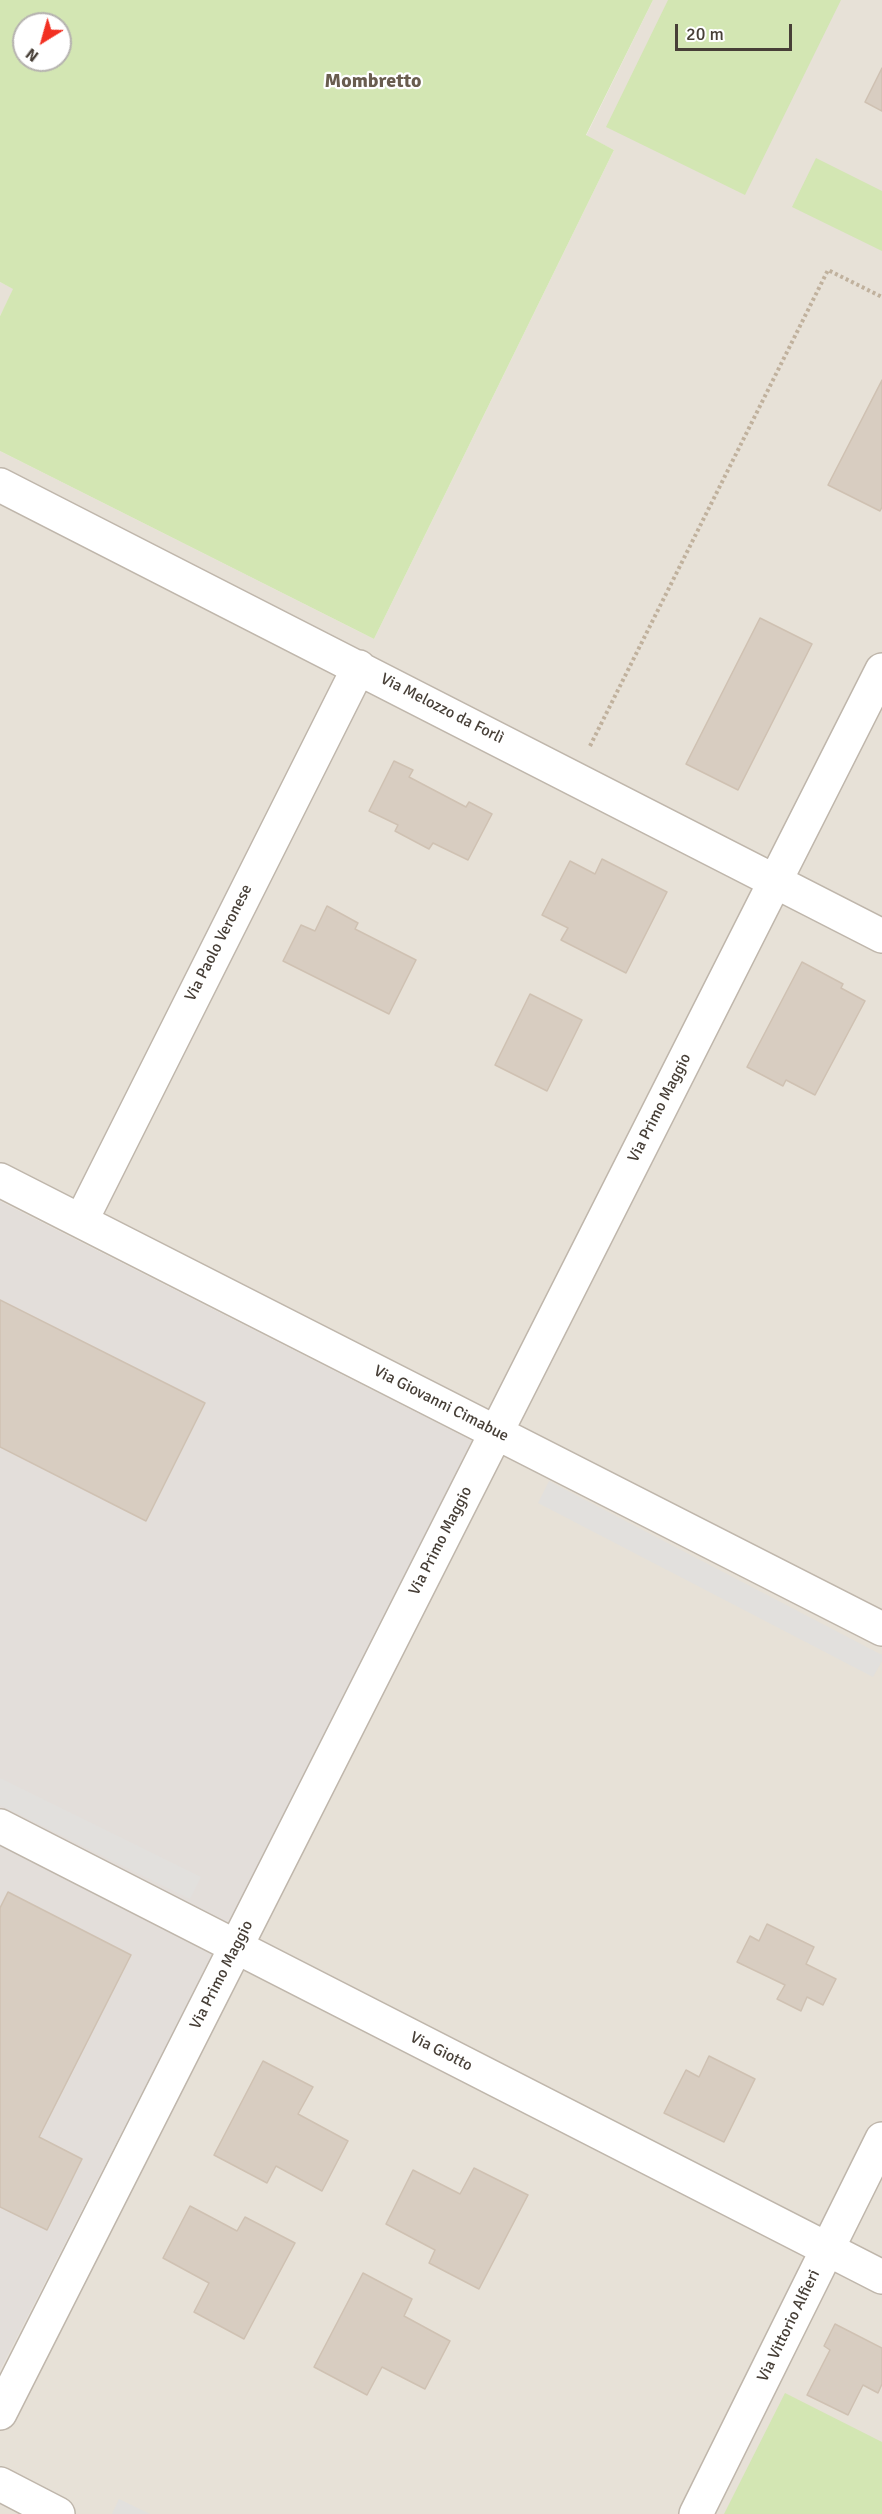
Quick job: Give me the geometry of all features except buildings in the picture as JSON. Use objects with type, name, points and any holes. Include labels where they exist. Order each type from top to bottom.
[{"type":"street","name":"Via Melozzo da Forlì","points":[[0,484],[882,936]]},
{"type":"street","name":"Via Paolo Veronese","points":[[81,1221],[359,667]]},
{"type":"street","name":"Via Primo Maggio","points":[[0,2413],[882,670]]},
{"type":"street","name":"Via Giovanni Cimabue","points":[[0,1180],[882,1629]]},
{"type":"street","name":"Via Giotto","points":[[0,1826],[882,2277]]},
{"type":"street","name":"Via Vittorio Alfieri","points":[[696,2514],[882,2139]]},
{"type":"street","points":[[0,2484],[58,2514]]},
{"type":"path","points":[[574,777],[828,270],[882,297]]},
{"type":"shaded area","points":[[653,0],[882,0],[882,2514],[0,2514],[0,2371],[474,1442],[0,1201],[0,451],[374,639],[614,150],[586,136]]},
{"type":"shaded area","points":[[0,282],[14,289],[0,316]]},
{"type":"shaded area","points":[[0,1201],[475,1442],[0,2371]]},
{"type":"shaded area","points":[[549,1481],[882,1655],[882,1661],[873,1677],[538,1503]]},
{"type":"shaded area","points":[[0,1778],[201,1877],[190,1899],[0,1805]]},
{"type":"shaded area","points":[[119,2499],[150,2514],[112,2514]]},
{"type":"green space","points":[[0,0],[653,0],[586,135],[614,150],[374,639],[0,451],[0,316],[13,289],[0,282]]},
{"type":"green space","points":[[668,0],[841,0],[745,195],[606,127]]},
{"type":"green space","points":[[816,158],[882,191],[882,251],[792,207]]},
{"type":"green space","points":[[785,2393],[882,2442],[882,2514],[724,2514]]},
{"type":"district","name":"Mombretto","points":[[373,82]]}]
